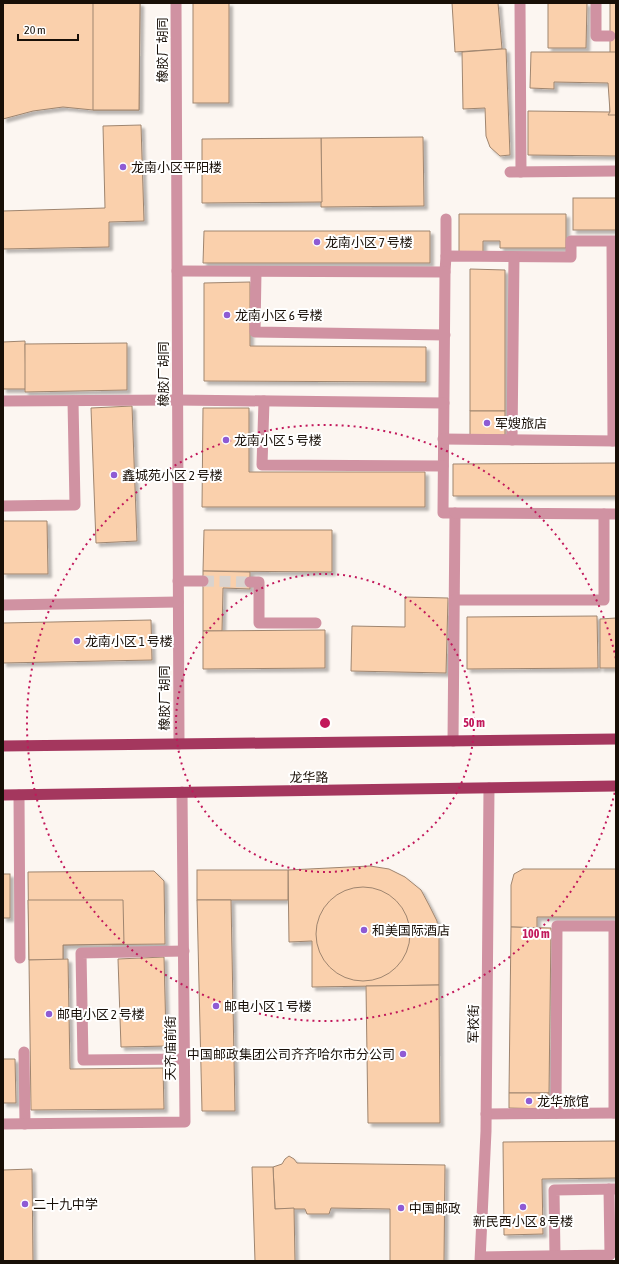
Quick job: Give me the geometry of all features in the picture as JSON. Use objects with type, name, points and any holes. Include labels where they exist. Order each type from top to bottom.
[{"type":"main road","points":[[3,746],[616,739]]},
{"type":"main road","name":"龙华路","points":[[3,795],[616,786]]},
{"type":"street","name":"橡胶厂胡同","points":[[176,3],[179,744]]},
{"type":"street","points":[[520,3],[515,172],[616,170]]},
{"type":"street","points":[[596,3],[596,36],[610,36]]},
{"type":"street","points":[[446,219],[443,513],[616,514]]},
{"type":"street","points":[[444,439],[615,441],[614,242],[571,241],[571,257],[446,256]]},
{"type":"street","points":[[512,440],[514,257]]},
{"type":"street","points":[[177,271],[445,272]]},
{"type":"street","points":[[256,272],[255,332],[445,335]]},
{"type":"street","points":[[3,402],[177,400],[444,403]]},
{"type":"street","points":[[3,506],[75,505],[73,401]]},
{"type":"street","points":[[264,401],[262,465],[443,466]]},
{"type":"street","points":[[453,741],[455,513]]},
{"type":"street","points":[[454,600],[604,600],[604,514]]},
{"type":"street","points":[[178,581],[203,581]]},
{"type":"street","points":[[250,582],[260,582],[259,623],[316,623]]},
{"type":"street","points":[[3,605],[178,602]]},
{"type":"street","name":"军校街","points":[[480,1259],[486,1114],[489,788]]},
{"type":"street","name":"天齐庙前街","points":[[3,1124],[185,1122],[182,792]]},
{"type":"street","points":[[19,795],[20,958]]},
{"type":"street","points":[[486,1114],[615,1113],[614,926],[557,926],[556,1113]]},
{"type":"street","points":[[184,951],[81,953],[83,1060],[184,1059]]},
{"type":"street","points":[[24,1052],[25,1124]]},
{"type":"street","points":[[480,1259],[610,1255],[612,1189],[554,1190],[555,1256]]},
{"type":"building","points":[[3,3],[140,3],[139,110],[93,110],[63,107],[33,111],[3,119]]},
{"type":"building","points":[[93,3],[140,3],[139,110],[93,110]]},
{"type":"building","points":[[193,3],[229,3],[229,103],[193,103]]},
{"type":"building","points":[[452,3],[498,3],[502,49],[455,52]]},
{"type":"building","points":[[548,3],[587,3],[586,48],[548,48]]},
{"type":"building","points":[[610,3],[616,3],[616,156],[528,155],[528,111],[610,112]]},
{"type":"building","points":[[506,49],[510,155],[500,156],[490,147],[486,136],[485,108],[463,109],[462,52]]},
{"type":"building","points":[[531,52],[616,52],[616,115],[608,115],[610,112],[608,83],[554,82],[554,89],[530,88]]},
{"type":"building","name":"龙南小区平阳楼","points":[[141,125],[144,221],[109,222],[109,247],[3,249],[3,211],[105,208],[103,126]]},
{"type":"building","points":[[423,137],[424,206],[321,207],[321,138]]},
{"type":"building","points":[[321,138],[322,202],[202,203],[202,139]]},
{"type":"building","points":[[573,198],[616,198],[616,230],[573,230]]},
{"type":"building","points":[[459,214],[566,214],[566,248],[500,248],[500,241],[483,241],[483,253],[459,254]]},
{"type":"building","name":"龙南小区 7 号楼","points":[[204,231],[430,231],[430,263],[203,263]]},
{"type":"building","points":[[470,269],[505,270],[505,411],[470,411]]},
{"type":"building","name":"龙南小区 6 号楼","points":[[250,282],[250,346],[426,347],[426,382],[204,381],[204,283]]},
{"type":"building","points":[[25,341],[26,389],[3,389],[3,342]]},
{"type":"building","points":[[127,343],[127,390],[25,392],[25,344]]},
{"type":"building","name":"鑫城苑小区 2 号楼","points":[[132,406],[137,541],[96,543],[91,408]]},
{"type":"building","name":"龙南小区 5 号楼","points":[[203,408],[249,408],[249,472],[425,472],[425,507],[202,507]]},
{"type":"building","name":"军嫂旅店","points":[[470,411],[505,411],[505,435],[470,435]]},
{"type":"building","points":[[616,463],[616,496],[453,496],[453,464]]},
{"type":"building","points":[[3,521],[47,521],[48,574],[3,574]]},
{"type":"building","points":[[204,530],[332,530],[332,572],[203,571]]},
{"type":"building","points":[[203,571],[250,572],[250,589],[223,588],[222,631],[203,631]]},
{"type":"building","points":[[405,597],[448,598],[446,673],[351,671],[352,626],[405,627]]},
{"type":"building","points":[[597,616],[598,668],[467,669],[467,617]]},
{"type":"building","points":[[616,618],[616,668],[600,668],[600,619]]},
{"type":"building","name":"龙南小区 1 号楼","points":[[151,620],[152,660],[3,663],[3,623]]},
{"type":"building","points":[[325,630],[325,668],[203,669],[203,631]]},
{"type":"building","name":"和美国际酒店","points":[[370,866],[389,869],[405,877],[421,890],[437,921],[439,939],[439,985],[312,987],[312,941],[289,942],[288,870]]},
{"type":"building","points":[[523,869],[616,869],[616,917],[537,917],[537,928],[511,927],[511,885],[514,874]]},
{"type":"building","points":[[197,870],[288,870],[288,900],[197,900]]},
{"type":"building","points":[[154,871],[164,881],[165,944],[63,945],[63,960],[29,960],[28,872]]},
{"type":"building","points":[[3,874],[10,874],[10,918],[3,918]]},
{"type":"building","name":"和美国际酒店","points":[[363,887],[381,890],[396,901],[407,916],[410,934],[407,952],[396,967],[381,978],[363,981],[345,978],[330,967],[319,952],[316,934],[319,916],[330,901],[345,890]]},
{"type":"building","points":[[28,900],[123,900],[124,944],[63,945],[63,960],[29,960]]},
{"type":"building","name":"邮电小区 1 号楼","points":[[197,900],[231,900],[235,1111],[202,1111]]},
{"type":"building","points":[[511,927],[551,928],[549,1093],[509,1093]]},
{"type":"building","points":[[164,957],[166,1036],[170,1039],[170,1045],[121,1047],[118,959]]},
{"type":"building","name":"邮电小区 2 号楼","points":[[68,959],[70,1069],[163,1068],[164,1109],[31,1110],[29,960]]},
{"type":"building","name":"中国邮政集团公司齐齐哈尔市分公司","points":[[439,985],[440,1123],[368,1123],[366,986]]},
{"type":"building","points":[[3,1059],[15,1059],[16,1103],[3,1103]]},
{"type":"building","name":"龙华旅馆","points":[[509,1093],[549,1093],[549,1109],[509,1108]]},
{"type":"building","name":"新民西小区 8 号楼","points":[[616,1141],[616,1178],[542,1179],[543,1234],[504,1235],[503,1142]]},
{"type":"building","name":"中国邮政","points":[[289,1156],[297,1163],[445,1165],[444,1261],[390,1261],[390,1209],[331,1208],[329,1214],[307,1214],[305,1209],[275,1209],[273,1167],[282,1164]]},
{"type":"building","points":[[252,1167],[273,1167],[275,1209],[294,1208],[295,1261],[255,1261]]},
{"type":"building","points":[[32,1169],[33,1261],[3,1261],[3,1170]]},
{"type":"tunnel","points":[[203,581],[250,582]]},
{"type":"place","name":"龙南小区平阳楼","points":[[123,167]]},
{"type":"place","name":"龙南小区 7 号楼","points":[[317,242]]},
{"type":"place","name":"龙南小区 6 号楼","points":[[227,315]]},
{"type":"place","name":"军嫂旅店","points":[[487,423]]},
{"type":"place","name":"龙南小区 5 号楼","points":[[226,440]]},
{"type":"place","name":"鑫城苑小区 2 号楼","points":[[114,475]]},
{"type":"place","name":"龙南小区 1 号楼","points":[[77,641]]},
{"type":"place","name":"和美国际酒店","points":[[364,930]]},
{"type":"place","name":"邮电小区 1 号楼","points":[[216,1006]]},
{"type":"place","name":"邮电小区 2 号楼","points":[[49,1014]]},
{"type":"place","name":"中国邮政集团公司齐齐哈尔市分公司","points":[[403,1054]]},
{"type":"place","name":"龙华旅馆","points":[[529,1101]]},
{"type":"place","name":"二十九中学","points":[[25,1204]]},
{"type":"place","name":"新民西小区 8 号楼","points":[[523,1207]]},
{"type":"place","name":"中国邮政","points":[[401,1208]]}]
